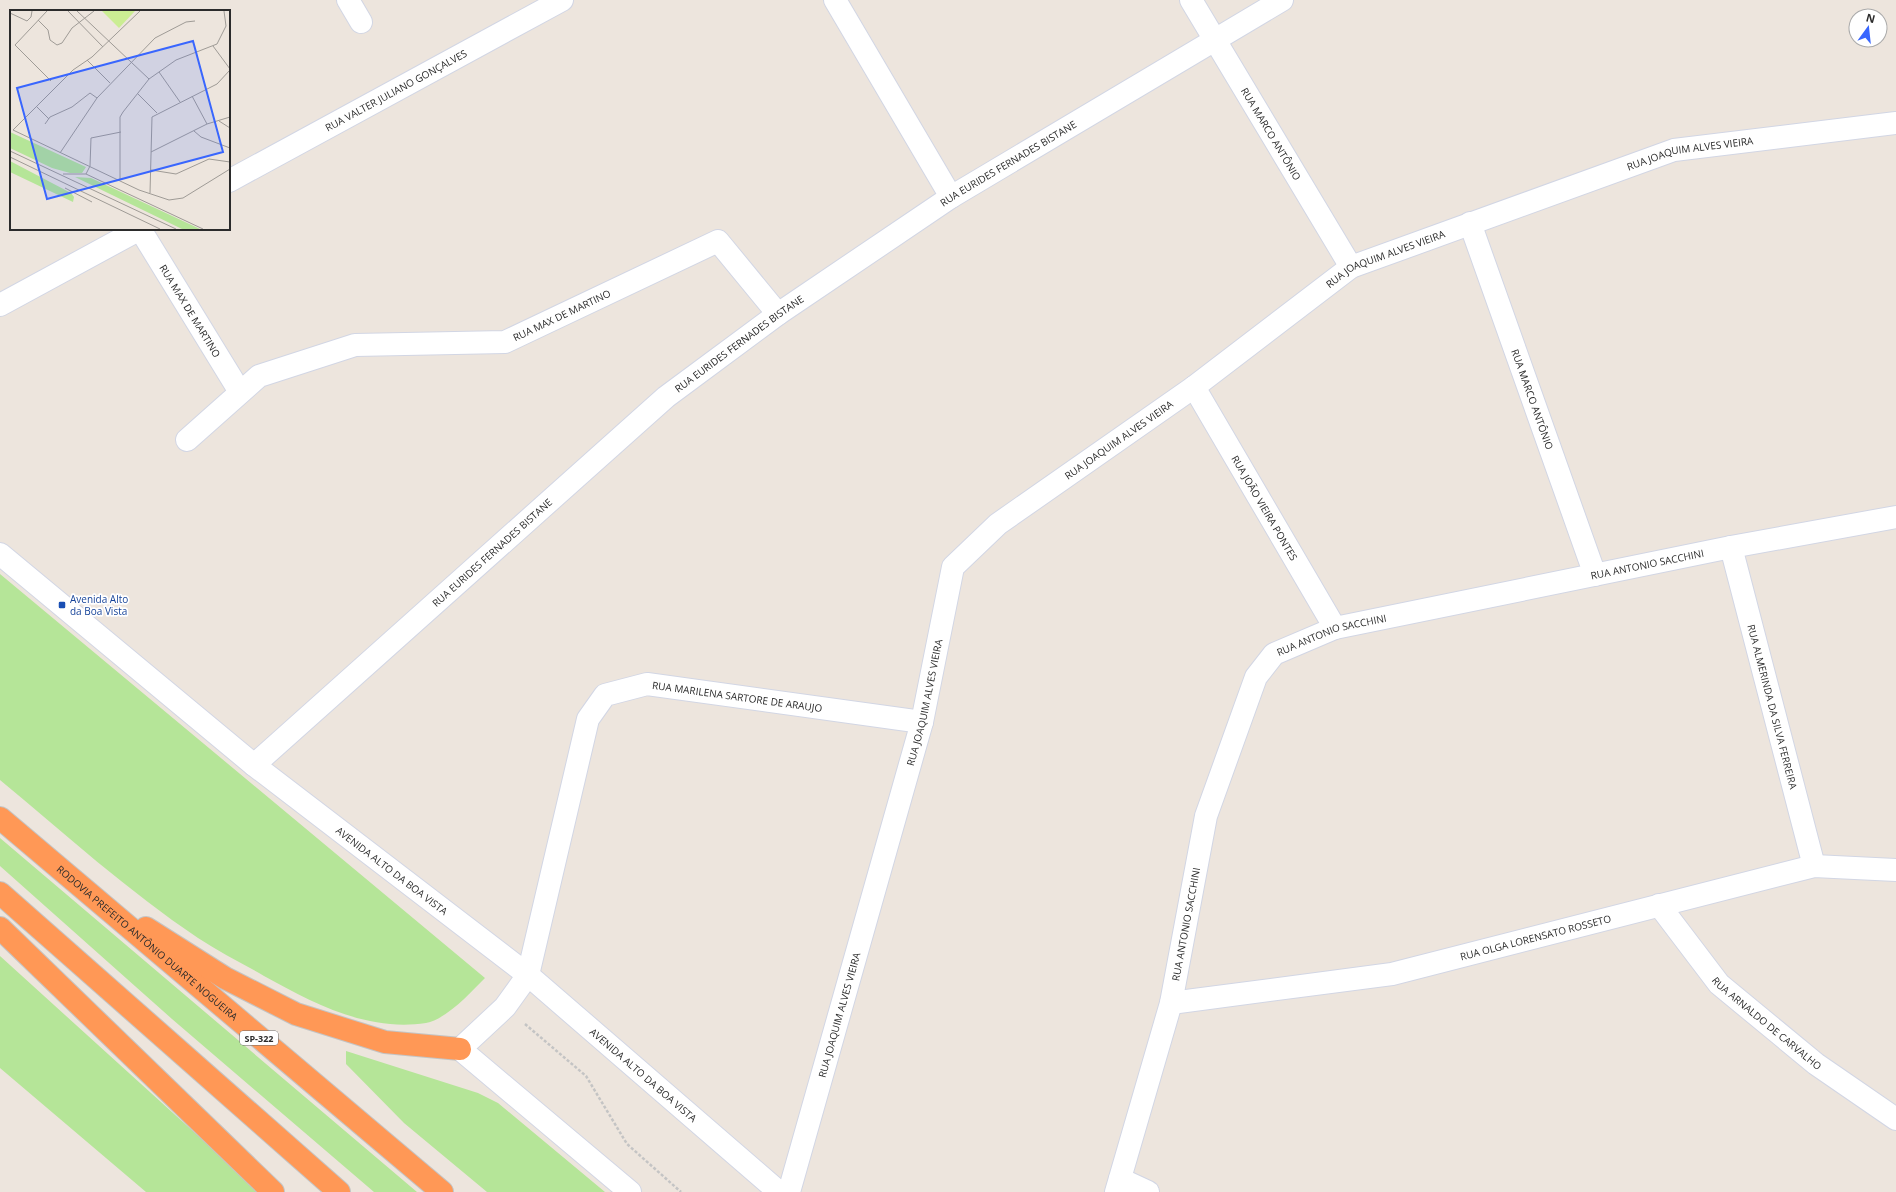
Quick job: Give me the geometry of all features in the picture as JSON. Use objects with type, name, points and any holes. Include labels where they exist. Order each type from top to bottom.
[{"type":"highway","name":"RODOVIA PREFEITO ANTÔNIO DUARTE NOGUEIRA","points":[[0,818],[77,885],[442,1192]]},
{"type":"highway","points":[[77,885],[225,978],[296,1014],[385,1042],[460,1049]]},
{"type":"highway","points":[[0,893],[339,1192]]},
{"type":"highway","points":[[0,928],[273,1192]]},
{"type":"street","points":[[348,0],[361,22]]},
{"type":"street","name":"RUA VALTER JULIANO GONÇALVES","points":[[230,180],[562,0]]},
{"type":"street","points":[[835,0],[951,197]]},
{"type":"street","name":"RUA MARCO ANTÔNIO","points":[[1191,0],[1213,39],[1351,266]]},
{"type":"street","name":"RUA EURIDES FERNADES BISTANE","points":[[254,765],[666,397],[778,314],[951,197],[1213,39],[1282,0]]},
{"type":"street","name":"RUA JOAQUIM ALVES VIEIRA","points":[[789,1192],[922,722],[953,567],[998,524],[1194,387],[1351,266],[1674,150],[1896,124]]},
{"type":"street","name":"RUA MARCO ANTÔNIO","points":[[1470,223],[1595,575]]},
{"type":"street","points":[[0,305],[138,230]]},
{"type":"street","name":"RUA MAX DE MARTINO","points":[[141,230],[240,392]]},
{"type":"street","name":"RUA MAX DE MARTINO","points":[[187,440],[258,376],[355,345],[505,342],[718,241],[778,314]]},
{"type":"street","name":"RUA JOÃO VIEIRA PONTES","points":[[1194,387],[1335,628]]},
{"type":"street","name":"RUA ANTONIO SACCHINI","points":[[1118,1186],[1172,1003],[1206,816],[1256,676],[1274,654],[1335,628],[1731,547],[1896,516]]},
{"type":"street","name":"RUA ALMERINDA DA SILVA FERREIRA","points":[[1731,547],[1814,866]]},
{"type":"street","name":"AVENIDA ALTO DA BOA VISTA","points":[[0,554],[254,765],[528,975],[779,1192]]},
{"type":"street","name":"RUA MARILENA SARTORE DE ARAUJO","points":[[528,975],[588,719],[605,695],[647,684],[922,722]]},
{"type":"street","name":"RUA OLGA LORENSATO ROSSETO","points":[[1172,1003],[1392,974],[1814,866],[1896,870]]},
{"type":"street","name":"RUA ARNALDO DE CARVALHO","points":[[1659,906],[1719,984],[1816,1064],[1896,1119]]},
{"type":"street","points":[[528,975],[504,1007],[460,1049],[630,1192]]},
{"type":"street","points":[[1118,1186],[1148,1192]]},
{"type":"path","points":[[504,1007],[586,1076],[626,1144],[681,1192]]},
{"type":"green space","points":[[0,574],[485,978],[450,1011],[426,1023],[404,1025],[362,1019],[321,1005],[222,953],[172,920],[122,882],[0,780]]},
{"type":"green space","points":[[0,838],[417,1192],[374,1192],[172,1019],[0,866]]},
{"type":"green space","points":[[0,956],[260,1192],[146,1192],[0,1068]]},
{"type":"green space","points":[[346,1051],[478,1093],[498,1103],[605,1192],[487,1192],[404,1123],[346,1064]]},
{"type":"place","name":"Avenida Alto da Boa Vista","points":[[62,605]]}]
